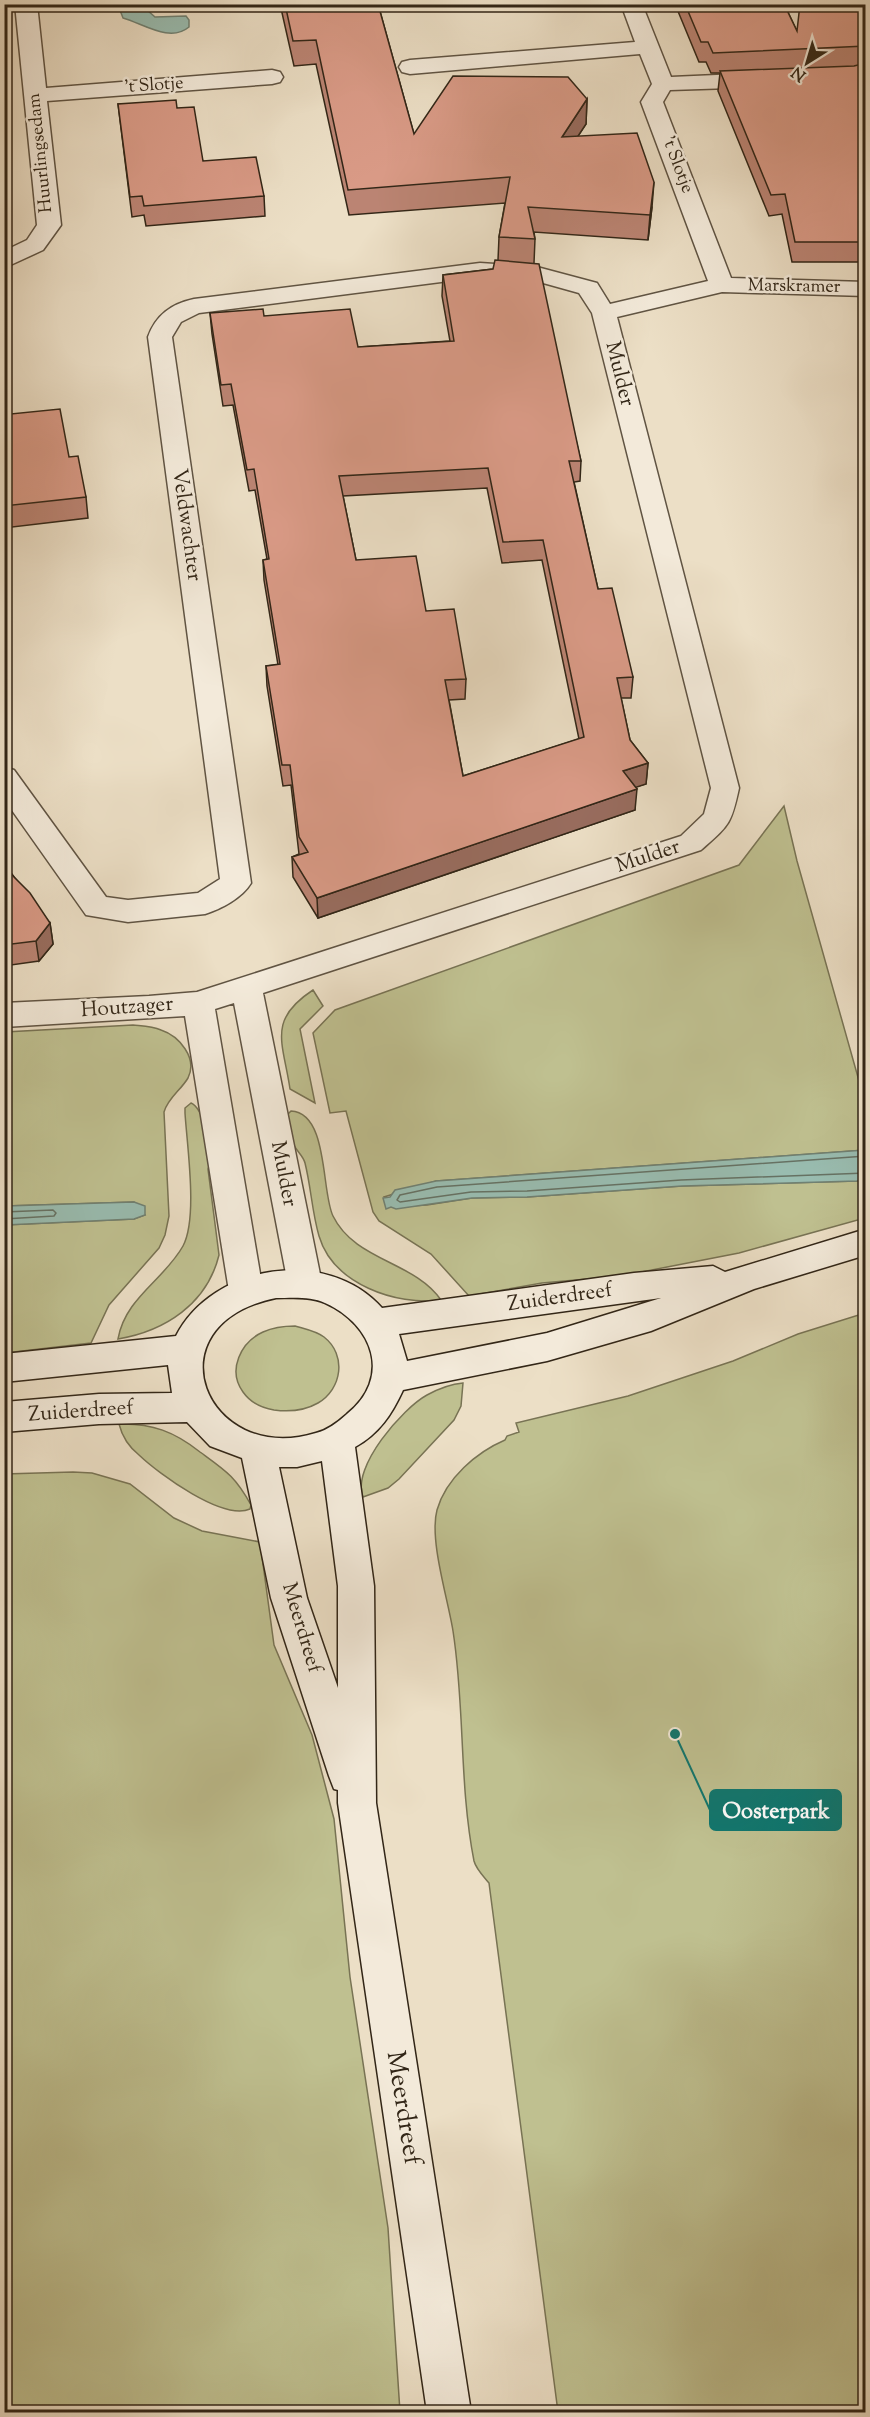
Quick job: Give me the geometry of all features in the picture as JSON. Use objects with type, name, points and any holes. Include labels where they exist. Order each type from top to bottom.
[{"type":"street","points":[[631,4],[663,84],[781,80]]},
{"type":"street","name":"Huurlingsedam","points":[[4,24],[27,13],[49,225],[35,245],[4,261]]},
{"type":"street","points":[[410,67],[648,47]]},
{"type":"street","name":"'t Slotje","points":[[35,95],[272,77]]},
{"type":"street","name":"'t Slotje","points":[[663,84],[652,102],[722,285]]},
{"type":"street","name":"Veldwachter","points":[[4,777],[97,907],[128,911],[205,903],[236,883],[160,337],[164,324],[178,313],[194,306],[480,270],[537,274],[588,288],[604,313]]},
{"type":"street","name":"Marskramer","points":[[722,285],[866,289]]},
{"type":"street","name":"Mulder","points":[[305,1284],[247,988],[691,843],[718,818],[725,788],[604,313],[722,285]]},
{"type":"street","name":"Houtzager","points":[[4,1015],[149,1008],[198,1003],[247,988]]},
{"type":"street","points":[[198,1003],[246,1291]]},
{"type":"street","name":"Zuiderdreef","points":[[389,1378],[547,1347],[651,1317],[744,1278],[866,1242]]},
{"type":"street","name":"Zuiderdreef","points":[[376,1323],[634,1287],[744,1278]]},
{"type":"street","points":[[276,1284],[305,1284],[333,1291],[357,1304],[376,1323],[386,1340],[390,1359],[389,1378],[374,1410],[362,1424],[338,1441],[312,1450],[284,1453],[258,1450],[220,1434],[194,1407],[186,1388],[184,1368],[187,1349],[199,1325],[220,1305],[246,1291],[276,1284]]},
{"type":"street","points":[[4,1368],[187,1349]]},
{"type":"street","name":"Zuiderdreef","points":[[4,1417],[99,1409],[194,1407]]},
{"type":"street","name":"Meerdreef","points":[[338,1441],[356,1586],[357,1803],[450,2412]]},
{"type":"street","name":"Meerdreef","points":[[258,1450],[289,1598],[357,1803]]},
{"type":"green space","points":[[784,806],[797,861],[865,1102],[865,1150],[436,1181],[384,1197],[391,1207],[427,1205],[472,1198],[527,1197],[682,1186],[857,1181],[865,1178],[865,1218],[739,1253],[621,1276],[542,1283],[469,1296],[431,1254],[379,1221],[373,1212],[346,1111],[330,1113],[313,1033],[335,1010],[739,865]]},
{"type":"green space","points":[[313,990],[323,1006],[300,1029],[315,1103],[290,1089],[282,1045],[284,1022],[289,1012]]},
{"type":"green space","points":[[133,1025],[168,1033],[185,1049],[191,1063],[188,1078],[168,1102],[164,1112],[169,1216],[165,1235],[159,1248],[109,1305],[91,1343],[5,1353],[4,1225],[134,1219],[145,1215],[134,1202],[5,1206],[5,1032]]},
{"type":"green space","points":[[191,1103],[203,1120],[210,1146],[211,1161],[208,1169],[219,1255],[205,1288],[182,1312],[152,1329],[118,1339],[128,1312],[175,1258],[187,1234],[191,1200],[185,1108]]},
{"type":"green space","points":[[291,1111],[303,1115],[312,1125],[322,1155],[329,1205],[343,1231],[355,1243],[416,1277],[430,1287],[441,1300],[405,1299],[368,1288],[352,1279],[326,1253],[319,1236],[305,1163],[293,1143],[286,1116]]},
{"type":"green space","points":[[865,1313],[865,2412],[558,2412],[489,1883],[475,1864],[469,1832],[457,1660],[437,1553],[435,1522],[437,1510],[447,1487],[455,1477],[474,1459],[505,1440],[507,1436],[519,1432],[516,1423],[628,1396],[733,1361],[798,1334]]},
{"type":"green space","points":[[295,1326],[318,1333],[331,1344],[339,1362],[337,1381],[326,1397],[307,1408],[285,1411],[261,1406],[246,1396],[238,1384],[236,1366],[239,1358],[248,1342],[263,1332],[279,1327]]},
{"type":"green space","points":[[463,1383],[461,1406],[454,1420],[399,1479],[388,1488],[363,1497],[361,1485],[365,1470],[372,1455],[393,1425],[405,1412],[427,1395],[454,1384]]},
{"type":"green space","points":[[119,1424],[153,1427],[172,1434],[191,1445],[235,1480],[251,1505],[250,1509],[238,1511],[224,1508],[176,1484],[132,1448]]},
{"type":"green space","points":[[92,1473],[130,1484],[174,1518],[202,1531],[260,1542],[274,1645],[312,1735],[334,1819],[350,1977],[388,2228],[400,2412],[5,2412],[4,1474]]},
{"type":"water","points":[[118,5],[145,5],[155,17],[186,16],[189,20],[189,27],[174,33],[157,31],[123,18]]},
{"type":"water","points":[[865,1150],[865,1178],[857,1181],[682,1186],[527,1197],[472,1198],[396,1209],[391,1207],[386,1209],[383,1198],[390,1197],[395,1190],[436,1181]]},
{"type":"water","points":[[134,1202],[145,1206],[145,1215],[134,1219],[5,1225],[5,1206]]},
{"type":"building","points":[[285,4],[378,4],[414,134],[453,76],[568,77],[587,99],[562,137],[637,133],[654,182],[650,215],[528,207],[535,239],[499,237],[510,177],[348,190],[316,40],[293,41]]},
{"type":"building","points":[[685,4],[784,4],[797,31],[800,4],[866,4],[866,46],[713,53],[708,42],[701,42]]},
{"type":"building","points":[[866,63],[866,242],[795,242],[785,194],[771,195],[720,71],[854,66]]},
{"type":"building","points":[[176,100],[177,108],[194,107],[203,161],[256,157],[264,196],[144,206],[142,196],[130,197],[118,104]]},
{"type":"building","points":[[495,260],[539,264],[581,461],[569,461],[598,589],[612,588],[633,677],[617,678],[630,740],[648,763],[623,771],[637,789],[317,898],[292,857],[308,852],[299,837],[290,765],[282,765],[266,666],[280,664],[263,560],[269,559],[254,469],[247,470],[231,384],[221,385],[210,313],[263,309],[264,316],[350,309],[358,347],[454,341],[443,275],[493,269]],"holes":[[[488,468],[503,542],[543,540],[584,737],[463,776],[445,680],[466,679],[454,609],[426,611],[416,556],[356,560],[339,476]]]},
{"type":"building","points":[[4,378],[11,414],[60,409],[69,457],[78,456],[86,497],[4,506]]},
{"type":"building","points":[[4,864],[30,893],[50,923],[36,941],[4,945]]},
{"type":"place","name":"Oosterpark","points":[[675,1734]]}]
